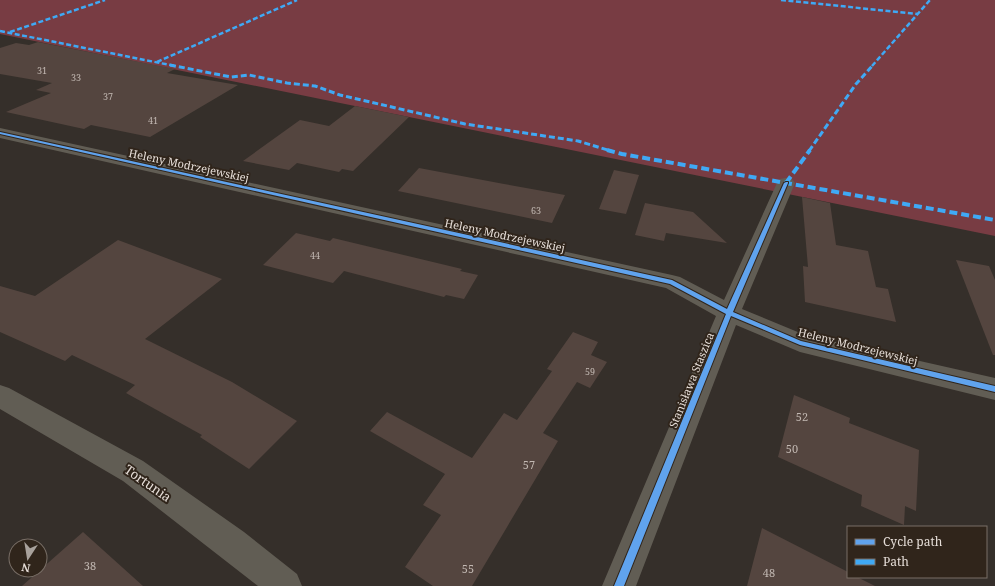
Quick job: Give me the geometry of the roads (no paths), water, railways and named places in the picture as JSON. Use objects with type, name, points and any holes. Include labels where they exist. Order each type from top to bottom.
[{"type":"street","name":"Heleny Modrzejewskiej","points":[[0,133],[672,282],[729,313],[800,343],[995,389]]},
{"type":"street","name":"Stanisława Staszica","points":[[619,586],[729,313],[786,183]]},
{"type":"street","name":"Tortunia","points":[[0,396],[133,471],[232,544],[285,586]]}]
